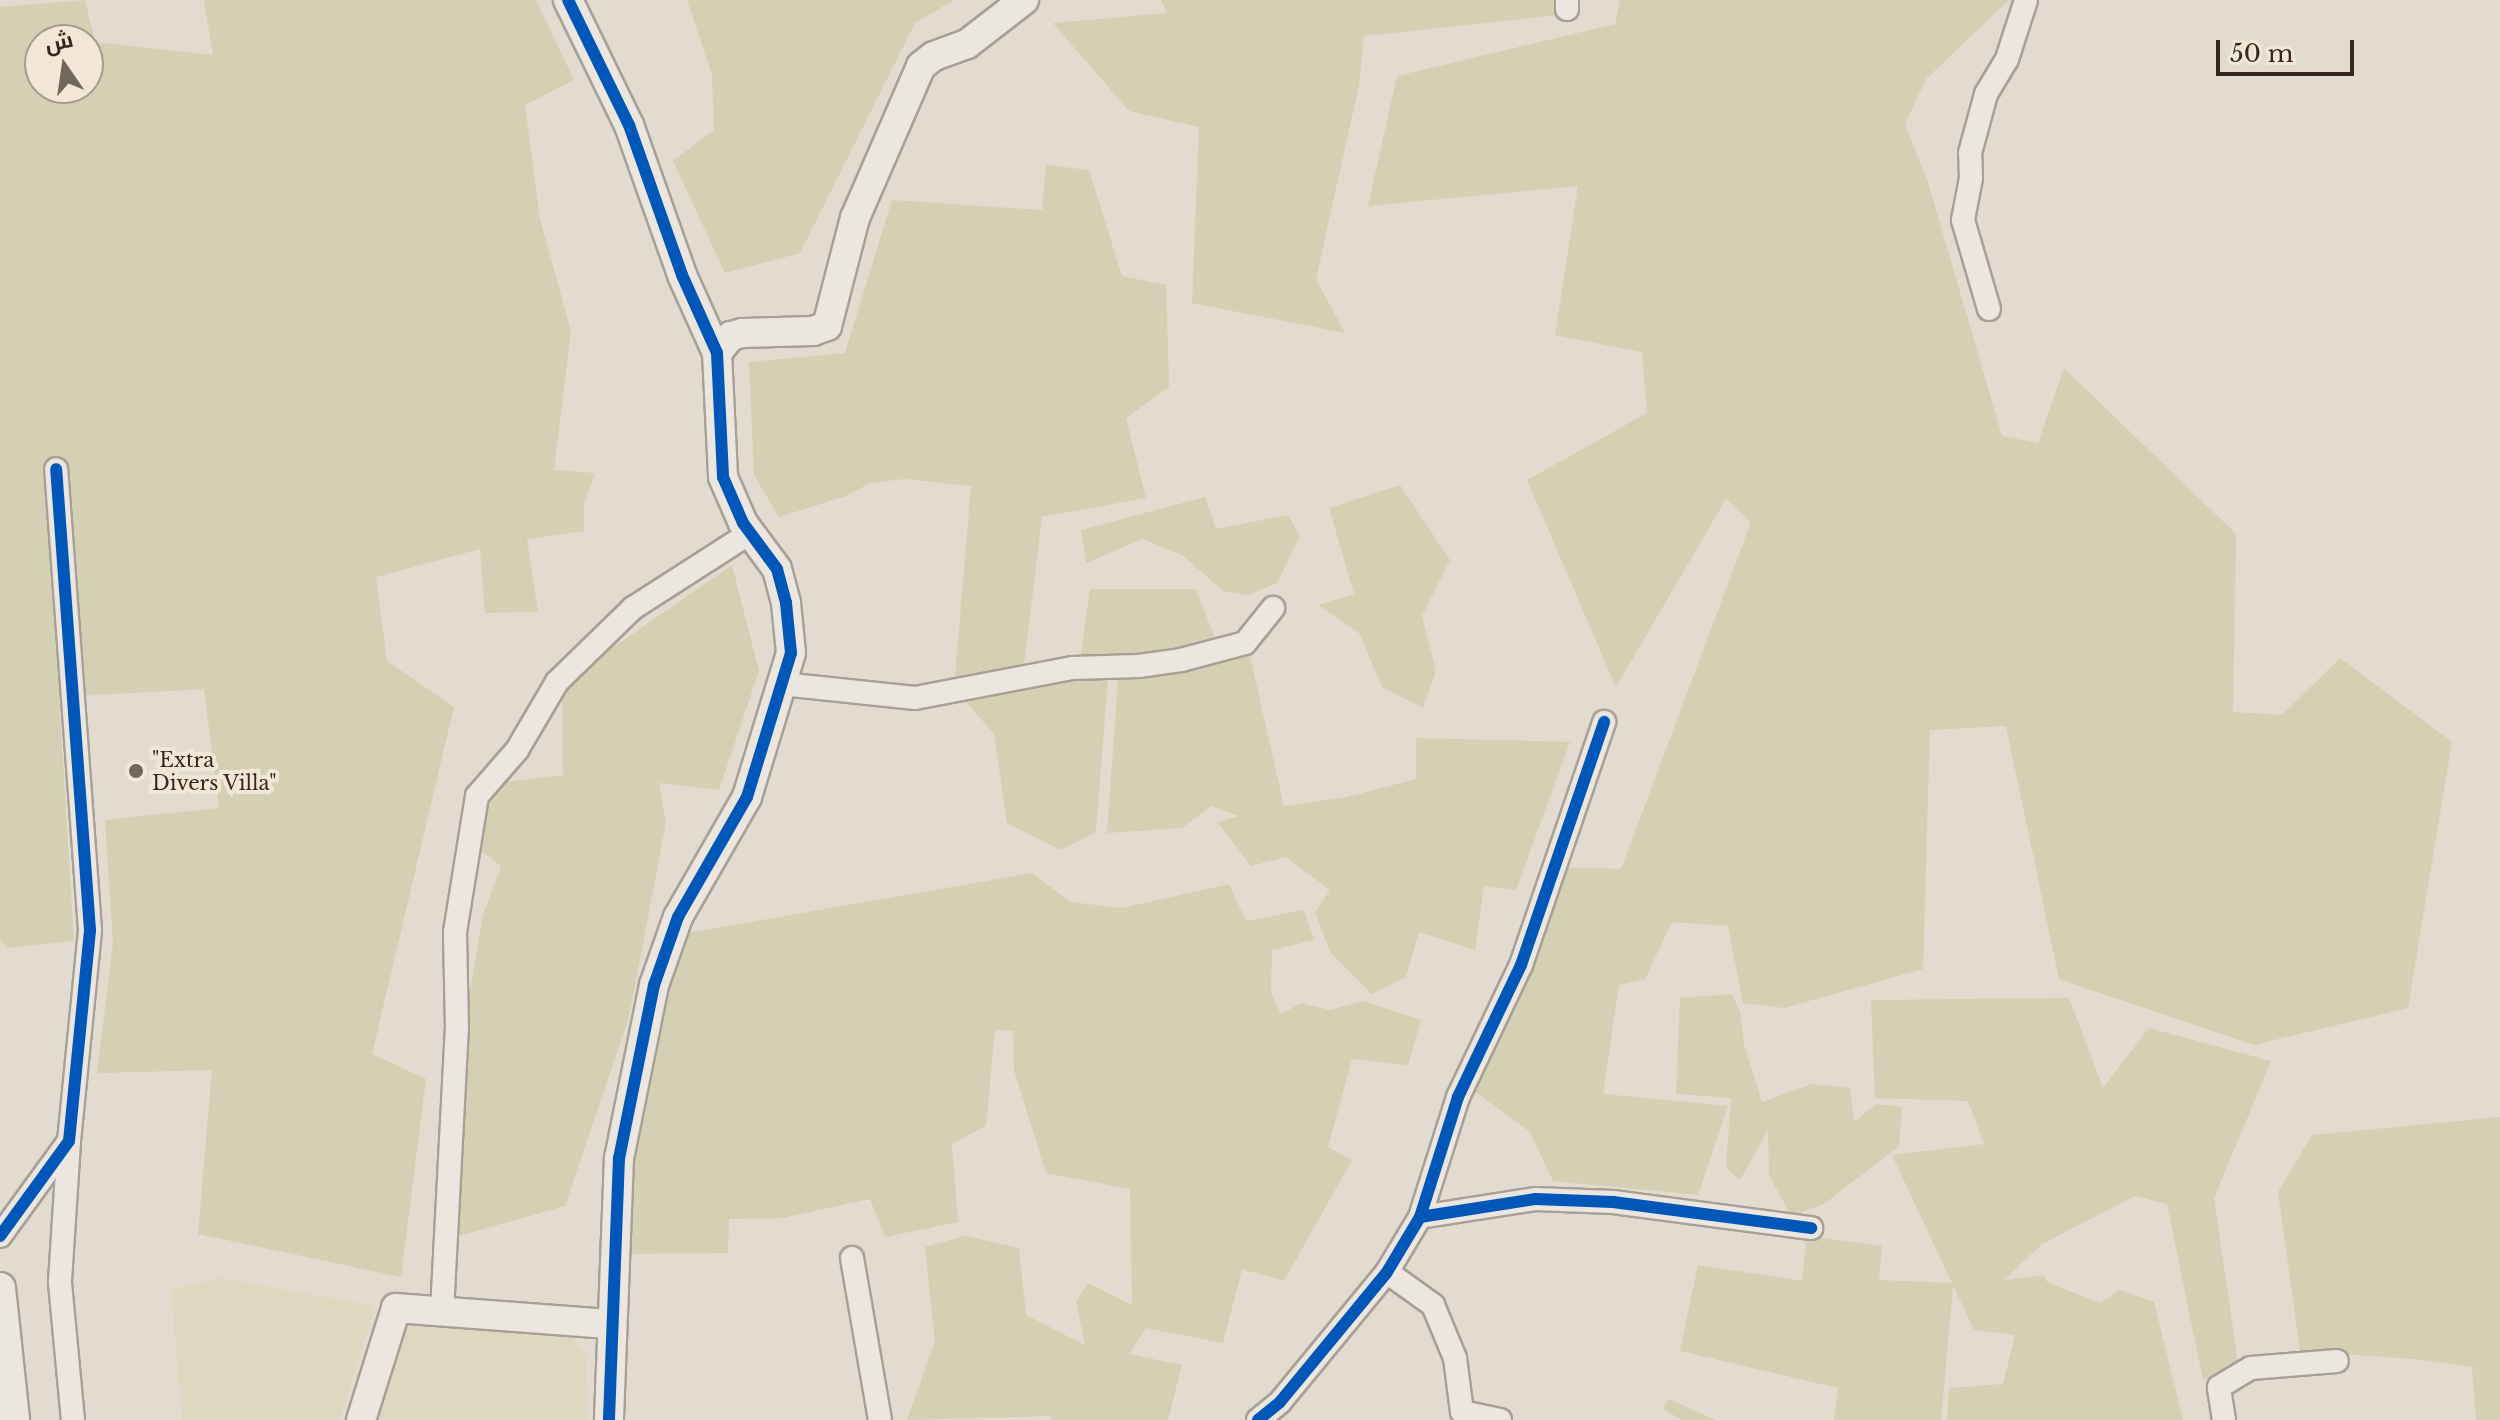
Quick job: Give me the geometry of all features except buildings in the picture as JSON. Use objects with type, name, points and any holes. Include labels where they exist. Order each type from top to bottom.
[{"type":"main road","points":[[0,1288],[8,1403]]},
{"type":"street","points":[[568,0],[629,125],[682,275],[717,353],[723,477],[750,533],[777,569],[786,603],[791,653],[747,797],[678,917],[654,985],[619,1158],[609,1420]]},
{"type":"street","points":[[717,353],[731,336],[742,333],[813,331],[827,326],[855,218],[921,66],[934,56],[967,44],[1024,0]]},
{"type":"street","points":[[1989,309],[1963,220],[1971,178],[1970,153],[1986,94],[2007,59],[2026,0]]},
{"type":"street","points":[[56,469],[90,930],[69,1141],[60,1283],[73,1420]]},
{"type":"street","points":[[442,1312],[457,1029],[455,932],[477,796],[517,750],[557,682],[633,608],[750,533]]},
{"type":"street","points":[[782,684],[915,698],[1072,668],[1139,666],[1181,660],[1245,643],[1273,608]]},
{"type":"street","points":[[1258,1420],[1279,1411],[1387,1272],[1420,1217],[1458,1097],[1521,965],[1604,722]]},
{"type":"street","points":[[0,1236],[69,1141]]},
{"type":"street","points":[[1420,1217],[1535,1199],[1613,1202],[1811,1228]]},
{"type":"street","points":[[852,1258],[880,1420]]},
{"type":"street","points":[[1387,1272],[1433,1305],[1455,1358],[1462,1412],[1500,1420]]},
{"type":"street","points":[[361,1420],[396,1308],[611,1324]]},
{"type":"street","points":[[2224,1420],[2219,1387],[2251,1368],[2337,1361]]},
{"type":"shaded area","points":[[85,0],[91,24],[24,24],[24,104],[104,104],[104,43],[213,55],[204,0],[536,0],[574,80],[525,105],[540,219],[571,331],[554,470],[595,473],[584,504],[584,531],[527,539],[538,612],[485,613],[480,549],[376,577],[387,661],[454,707],[372,1054],[426,1079],[401,1277],[198,1234],[212,1070],[97,1073],[113,943],[105,820],[219,808],[204,689],[59,697],[74,941],[7,948],[0,939],[0,7]]},
{"type":"shaded area","points":[[687,0],[954,0],[915,23],[800,253],[725,273],[673,161],[714,130],[712,75]]},
{"type":"shaded area","points":[[1161,0],[1555,0],[1558,15],[1364,36],[1359,85],[1316,279],[1345,333],[1192,303],[1199,127],[1129,111],[1053,23],[1167,13]]},
{"type":"shaded area","points":[[1620,0],[2009,0],[1926,79],[1905,124],[1928,182],[2002,436],[2038,443],[2064,368],[2236,534],[2233,712],[2282,715],[2340,658],[2452,742],[2408,1008],[2254,1045],[2059,979],[2006,726],[1930,730],[1923,969],[1784,1008],[1743,1003],[1728,926],[1672,922],[1645,979],[1619,985],[1603,1094],[1728,1106],[1698,1195],[1553,1181],[1529,1131],[1467,1086],[1553,867],[1621,869],[1751,522],[1726,499],[1616,687],[1527,480],[1647,413],[1642,352],[1555,335],[1578,186],[1368,206],[1397,76],[1615,24]]},
{"type":"shaded area","points":[[1046,165],[1089,170],[1122,276],[1166,285],[1169,387],[1126,418],[1146,498],[1042,517],[1023,674],[1108,678],[1096,832],[1061,850],[1007,823],[994,734],[954,688],[971,486],[904,479],[870,483],[846,496],[779,517],[754,475],[749,362],[845,353],[892,200],[1042,210]]},
{"type":"shaded area","points":[[1400,485],[1450,560],[1422,616],[1436,671],[1423,708],[1382,687],[1359,633],[1318,605],[1354,594],[1329,508]]},
{"type":"shaded area","points":[[1205,497],[1216,529],[1288,515],[1300,536],[1277,583],[1248,595],[1223,591],[1182,555],[1143,539],[1086,563],[1081,530]]},
{"type":"shaded area","points":[[732,565],[759,671],[719,790],[659,783],[666,823],[629,1017],[565,1206],[451,1238],[456,1072],[483,915],[501,866],[475,846],[495,783],[563,775],[562,683]]},
{"type":"shaded area","points":[[1090,589],[1196,589],[1217,644],[1080,660]]},
{"type":"shaded area","points":[[1248,647],[1284,806],[1347,797],[1416,779],[1416,738],[1570,742],[1516,890],[1484,886],[1475,950],[1419,932],[1406,977],[1372,994],[1330,952],[1315,912],[1330,890],[1286,857],[1251,866],[1217,822],[1239,816],[1211,806],[1182,828],[1107,833],[1118,681]]},
{"type":"shaded area","points":[[1032,873],[1070,902],[1122,908],[1229,884],[1246,921],[1304,910],[1314,940],[1272,950],[1271,993],[1281,1014],[1301,1003],[1330,1010],[1363,1001],[1421,1020],[1408,1065],[1352,1059],[1328,1147],[1352,1160],[1284,1281],[1242,1269],[1223,1343],[1146,1328],[1129,1354],[1182,1365],[1168,1420],[1053,1420],[1050,1416],[907,1420],[935,1341],[925,1247],[965,1236],[1019,1248],[1026,1315],[1085,1345],[1076,1301],[1088,1283],[1132,1305],[1130,1189],[1046,1173],[1014,1070],[1013,1031],[995,1030],[986,1126],[952,1144],[958,1222],[885,1237],[870,1199],[782,1218],[729,1219],[728,1253],[628,1254],[632,1155],[665,991],[687,933]]},
{"type":"shaded area","points":[[1732,994],[1740,1012],[1744,1044],[1762,1102],[1812,1084],[1850,1088],[1854,1122],[1876,1104],[1902,1107],[1899,1146],[1824,1204],[1791,1216],[1769,1175],[1768,1130],[1740,1180],[1726,1168],[1731,1098],[1676,1094],[1680,998]]},
{"type":"shaded area","points":[[2069,998],[2103,1088],[2149,1028],[2271,1061],[2214,1198],[2238,1363],[2203,1380],[2167,1204],[2135,1196],[2042,1244],[2004,1280],[2044,1275],[2047,1282],[2100,1303],[2120,1290],[2154,1302],[2183,1420],[1947,1420],[1949,1388],[2003,1384],[2015,1335],[1974,1330],[1953,1285],[1941,1420],[1834,1420],[1838,1388],[1680,1351],[1698,1265],[1802,1281],[1807,1236],[1882,1246],[1879,1280],[1952,1283],[1892,1155],[1984,1144],[1968,1101],[1875,1098],[1871,1000]]},
{"type":"shaded area","points":[[2500,1117],[2500,1420],[2476,1420],[2472,1367],[2413,1359],[2300,1351],[2278,1192],[2312,1135]]},
{"type":"shaded area","points":[[220,1278],[375,1306],[340,1420],[182,1420],[171,1289]]},
{"type":"shaded area","points":[[404,1321],[571,1335],[586,1356],[588,1420],[374,1420]]},
{"type":"shaded area","points":[[1669,1399],[1716,1420],[1681,1420],[1663,1408]]},
{"type":"cycle path","points":[[568,0],[629,125],[682,275],[717,353],[723,477],[743,523],[777,569],[786,603],[791,653],[747,797],[678,917],[654,985],[619,1158],[609,1420]]},
{"type":"cycle path","points":[[0,1236],[69,1141],[90,930],[56,469]]},
{"type":"cycle path","points":[[1420,1217],[1458,1097],[1521,965],[1604,722]]},
{"type":"cycle path","points":[[1258,1420],[1280,1402],[1387,1272],[1420,1217],[1535,1199],[1613,1202],[1811,1228]]},
{"type":"place","name":"\"Extra Divers Villa\"","points":[[136,771]]}]
